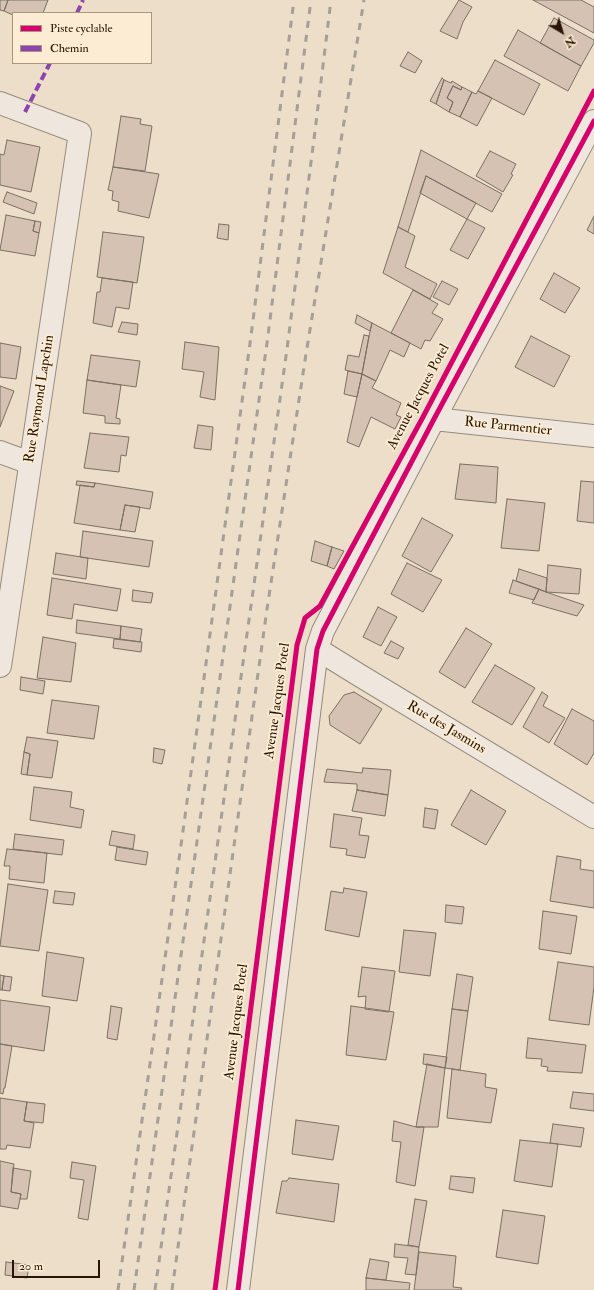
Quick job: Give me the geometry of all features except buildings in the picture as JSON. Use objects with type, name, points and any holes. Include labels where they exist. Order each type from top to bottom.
[{"type":"street","name":"Rue Raymond Lapchin","points":[[0,103],[80,133],[0,666]]},
{"type":"street","name":"Avenue Jacques Potel","points":[[238,1290],[318,649],[323,631],[434,419],[594,121]]},
{"type":"street","name":"Rue Parmentier","points":[[434,419],[594,436]]},
{"type":"street","points":[[0,452],[30,463]]},
{"type":"street","name":"Rue des Jasmins","points":[[318,649],[359,676],[594,817]]},
{"type":"railway","points":[[118,1290],[251,336],[294,0]]},
{"type":"railway","points":[[134,1290],[267,343],[311,0]]},
{"type":"railway","points":[[155,1290],[287,349],[331,0]]},
{"type":"railway","points":[[172,1290],[267,609],[306,354],[364,0]]},
{"type":"marked path","points":[[77,12],[83,0]]},
{"type":"marked path","points":[[25,112],[49,64]]},
{"type":"cycle path","points":[[215,1290],[297,645],[305,618],[320,606],[423,417],[594,91]]},
{"type":"cycle path","points":[[238,1290],[317,649],[323,631],[434,419],[594,121]]}]
